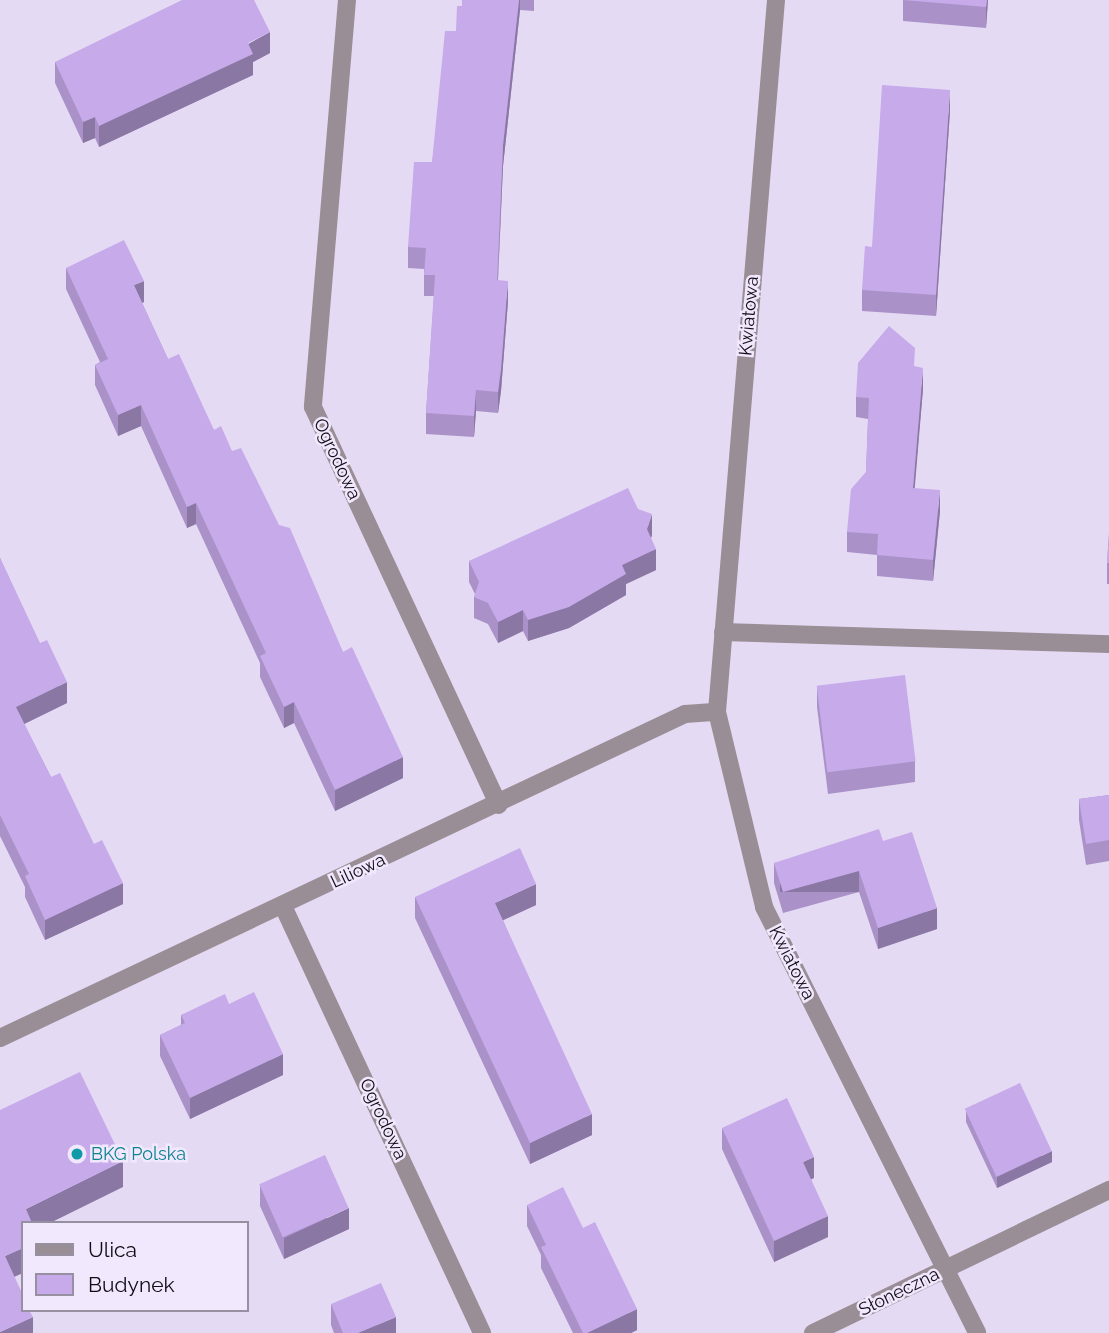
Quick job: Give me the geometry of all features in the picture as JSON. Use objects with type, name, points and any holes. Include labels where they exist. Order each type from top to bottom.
[{"type":"street","name":"Ogrodowa","points":[[347,0],[313,407],[499,805]]},
{"type":"street","name":"Kwiatowa","points":[[776,0],[717,712],[764,907],[977,1333]]},
{"type":"street","points":[[723,632],[1109,643]]},
{"type":"street","name":"Liliowa","points":[[0,1038],[499,805],[685,714],[717,712]]},
{"type":"street","name":"Ogrodowa","points":[[283,906],[482,1333]]},
{"type":"street","points":[[946,1269],[1109,1190]]},
{"type":"street","name":"Słoneczna","points":[[813,1333],[946,1269]]},
{"type":"building","points":[[182,0],[254,0],[270,32],[248,43],[253,54],[99,126],[95,117],[83,122],[55,62]]},
{"type":"building","points":[[462,0],[519,0],[503,145],[497,280],[508,281],[501,370],[498,392],[476,390],[474,416],[426,413],[435,275],[424,275],[426,248],[408,247],[414,162],[432,162],[445,31],[456,31],[457,6],[462,6]]},
{"type":"building","points":[[903,0],[987,0],[986,7]]},
{"type":"building","points":[[882,85],[950,90],[936,295],[862,290],[865,246],[872,247]]},
{"type":"building","points":[[124,240],[144,281],[134,285],[168,359],[179,354],[214,430],[221,426],[232,451],[241,448],[279,525],[290,528],[343,652],[352,647],[403,757],[335,790],[294,702],[284,707],[260,656],[266,653],[196,503],[187,507],[141,405],[118,415],[95,365],[108,359],[66,268]]},
{"type":"building","points":[[889,326],[915,348],[914,366],[923,368],[913,488],[940,490],[933,560],[877,555],[878,534],[847,532],[851,489],[866,472],[869,398],[856,397],[858,363]]},
{"type":"building","points":[[628,488],[638,509],[652,514],[647,529],[656,549],[622,565],[626,574],[569,607],[528,620],[523,610],[498,622],[488,603],[474,597],[479,582],[469,561]]},
{"type":"building","points":[[0,558],[40,643],[47,640],[67,682],[16,707],[51,777],[60,773],[94,844],[102,840],[123,883],[45,920],[25,876],[29,874],[0,815]]},
{"type":"building","points":[[905,675],[916,761],[827,772],[817,686]]},
{"type":"building","points":[[1109,795],[1109,840],[1086,844],[1079,799]]},
{"type":"building","points":[[879,829],[883,841],[912,832],[937,908],[878,928],[859,871],[783,892],[774,863]]},
{"type":"building","points":[[520,848],[536,884],[495,903],[592,1114],[530,1143],[415,897]]},
{"type":"building","points":[[254,992],[283,1054],[190,1098],[160,1035],[185,1023],[181,1015],[225,994],[229,1004]]},
{"type":"building","points":[[80,1072],[123,1161],[26,1209],[31,1221],[21,1221],[21,1249],[5,1256],[21,1291],[21,1312],[30,1312],[33,1317],[0,1332],[0,1110]]},
{"type":"building","points":[[1020,1083],[1052,1151],[996,1177],[965,1109]]},
{"type":"building","points":[[787,1098],[814,1157],[803,1162],[828,1216],[774,1241],[722,1128]]},
{"type":"building","points":[[325,1155],[349,1208],[283,1237],[259,1184]]},
{"type":"building","points":[[563,1187],[583,1228],[595,1222],[637,1309],[587,1333],[583,1333],[541,1247],[546,1245],[527,1205]]},
{"type":"building","points":[[381,1283],[396,1317],[358,1333],[343,1333],[331,1304]]},
{"type":"place","name":"BKG Polska","points":[[77,1154]]}]
